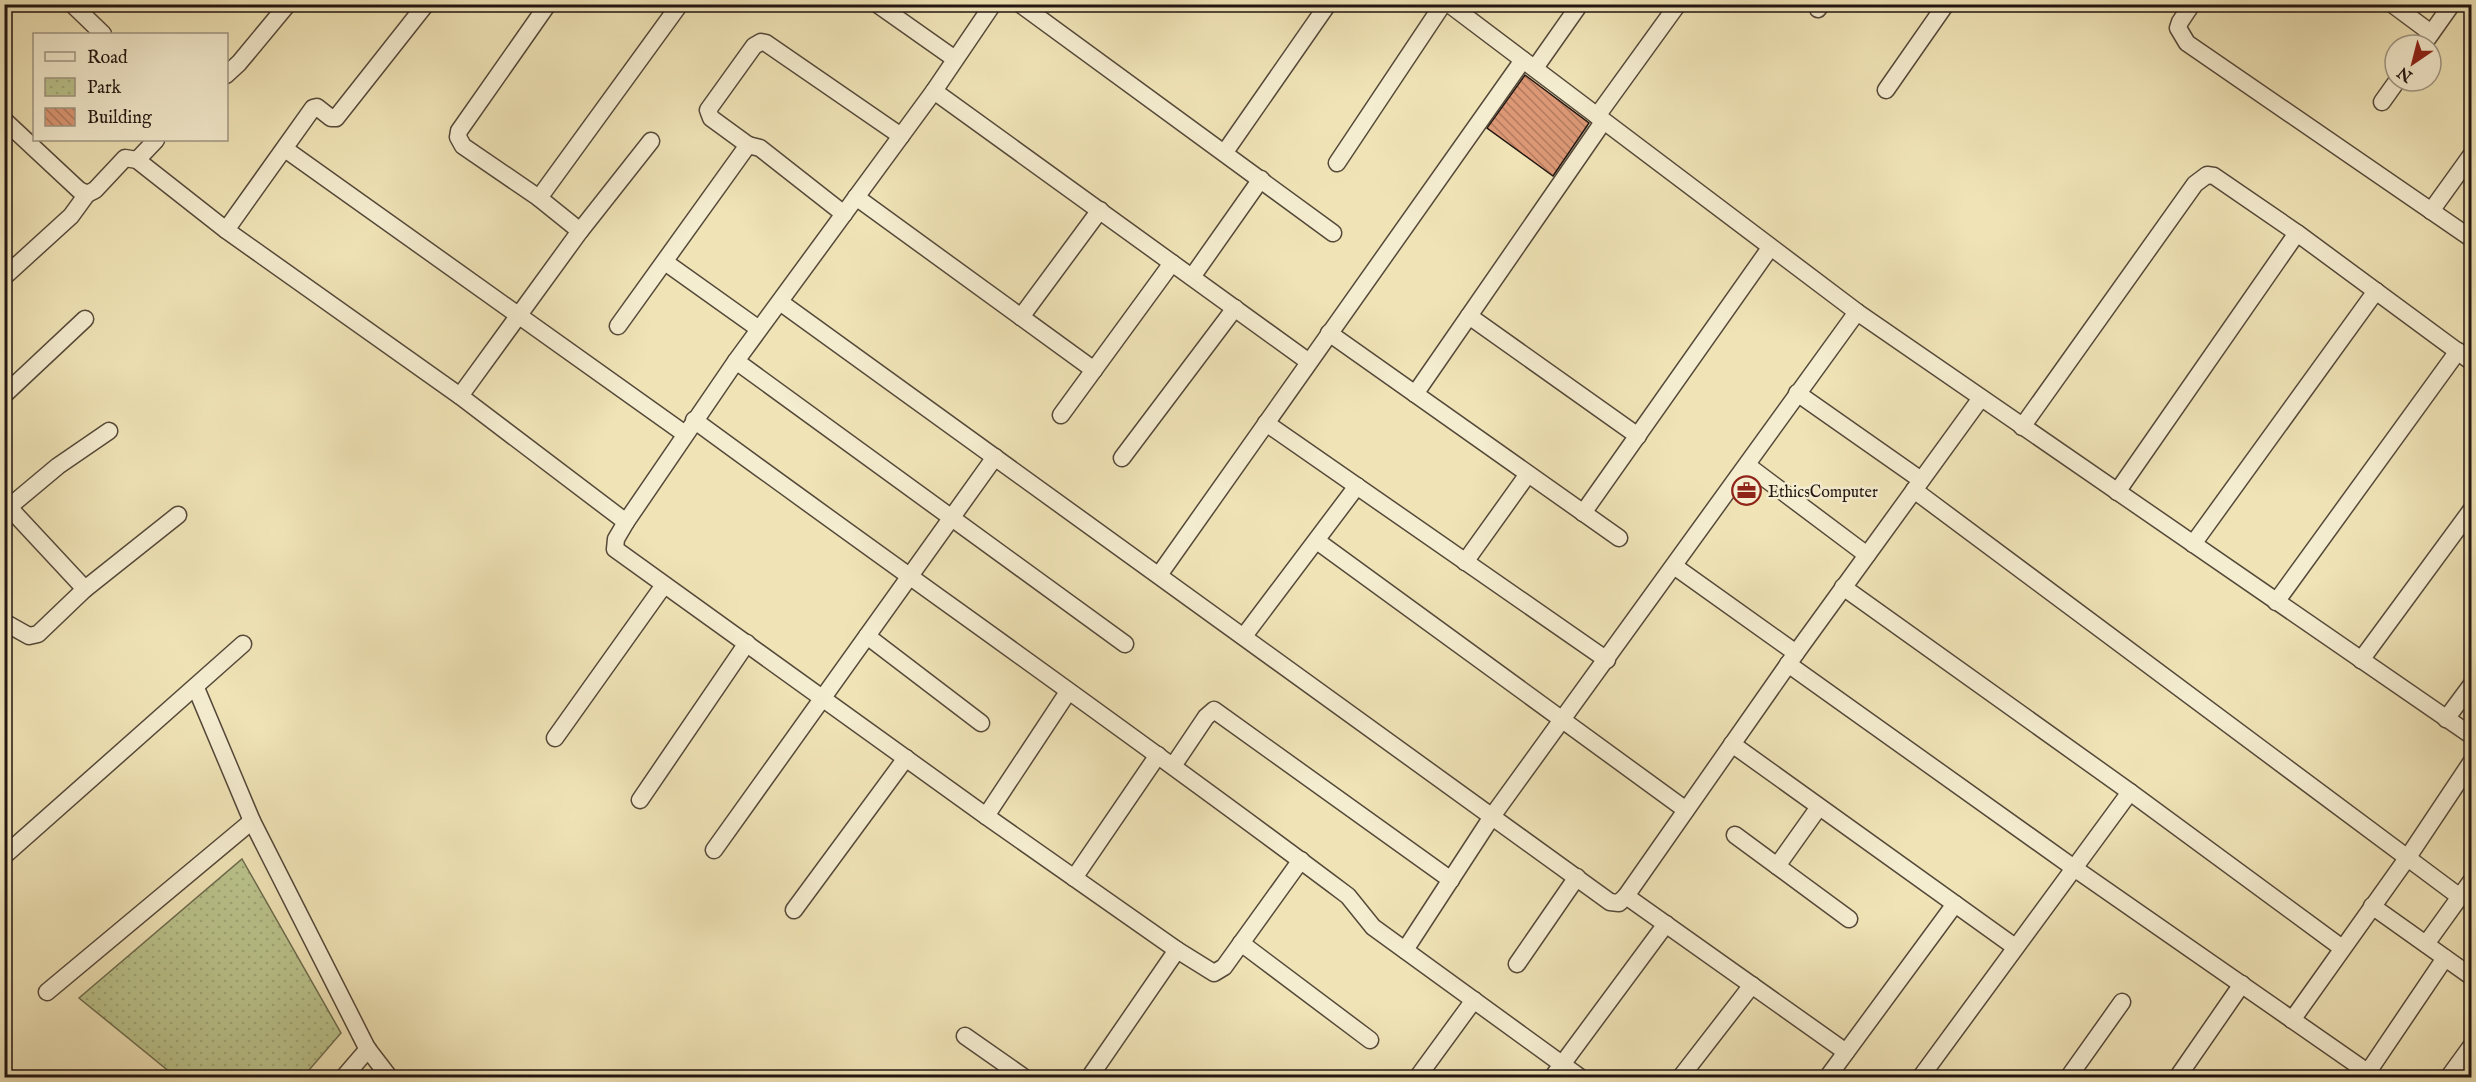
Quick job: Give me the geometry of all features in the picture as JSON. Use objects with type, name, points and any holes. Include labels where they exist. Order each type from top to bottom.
[{"type":"street","points":[[72,4],[102,33]]},
{"type":"street","points":[[228,73],[288,4]]},
{"type":"street","points":[[226,230],[314,107],[331,118],[336,118],[426,4]]},
{"type":"street","points":[[548,4],[459,131],[458,137],[463,146],[539,198],[580,231]]},
{"type":"street","points":[[539,198],[680,4]]},
{"type":"street","points":[[877,4],[955,59]]},
{"type":"street","points":[[993,4],[934,91],[690,427],[626,522],[616,539],[615,549],[986,816],[1214,973],[1224,968],[1301,860]]},
{"type":"street","points":[[1020,4],[1333,233]]},
{"type":"street","points":[[1225,152],[1328,4]]},
{"type":"street","points":[[1337,163],[1443,4]]},
{"type":"street","points":[[1449,4],[1857,312],[2472,736]]},
{"type":"street","points":[[1159,575],[1329,333],[1529,64],[1580,4]]},
{"type":"street","points":[[1415,394],[1678,4]]},
{"type":"street","points":[[1886,90],[1946,4]]},
{"type":"street","points":[[2192,4],[2178,28],[2187,42],[2472,239]]},
{"type":"street","points":[[2392,4],[2421,33]]},
{"type":"street","points":[[2431,33],[2452,4]]},
{"type":"street","points":[[843,214],[760,148],[748,145],[711,118],[708,110],[754,46],[761,42],[766,44],[901,136]]},
{"type":"street","points":[[934,91],[1308,362]]},
{"type":"street","points":[[2382,102],[2388,93]]},
{"type":"street","points":[[4,120],[79,190],[87,194]]},
{"type":"street","points":[[137,160],[155,141]]},
{"type":"street","points":[[460,396],[580,231],[651,141]]},
{"type":"street","points":[[618,326],[748,145]]},
{"type":"street","points":[[285,149],[518,315],[690,427],[1158,754],[1356,903],[1373,927],[1581,1077]]},
{"type":"street","points":[[2431,211],[2472,154]]},
{"type":"street","points":[[4,277],[72,216],[87,194],[95,190],[125,158],[137,160],[226,230],[460,396],[626,522]]},
{"type":"street","points":[[2022,427],[2200,178],[2207,175],[2214,176],[2297,233],[2465,356],[2276,602]]},
{"type":"street","points":[[1192,277],[1262,179]]},
{"type":"street","points":[[856,198],[1094,370]]},
{"type":"street","points":[[1021,317],[1100,210]]},
{"type":"street","points":[[2117,492],[2297,233]]},
{"type":"street","points":[[1583,513],[1770,248]]},
{"type":"street","points":[[665,262],[759,329]]},
{"type":"street","points":[[1061,415],[1172,263]]},
{"type":"street","points":[[2193,544],[2376,291]]},
{"type":"street","points":[[780,302],[1615,904],[1626,896],[1843,587],[1980,398]]},
{"type":"street","points":[[1122,458],[1235,308]]},
{"type":"street","points":[[1405,950],[1493,815],[1857,312]]},
{"type":"street","points":[[1469,316],[1638,436]]},
{"type":"street","points":[[4,395],[85,319]]},
{"type":"street","points":[[1329,333],[1619,538]]},
{"type":"street","points":[[736,361],[1125,644]]},
{"type":"street","points":[[1797,393],[2460,897]]},
{"type":"street","points":[[1266,423],[1606,660]]},
{"type":"street","points":[[85,589],[7,504],[109,431]]},
{"type":"street","points":[[714,850],[995,457]]},
{"type":"street","points":[[1747,465],[1867,555]]},
{"type":"street","points":[[1465,562],[1528,474]]},
{"type":"street","points":[[1244,636],[1357,486]]},
{"type":"street","points":[[2361,660],[2472,509]]},
{"type":"street","points":[[4,622],[25,635],[34,636],[85,589],[178,515]]},
{"type":"street","points":[[1317,541],[1686,810]]},
{"type":"street","points":[[1674,566],[1792,659],[2074,868],[2372,1075],[2445,958]]},
{"type":"street","points":[[555,738],[664,585]]},
{"type":"street","points":[[1843,587],[2130,792],[2342,948]]},
{"type":"street","points":[[867,636],[981,723]]},
{"type":"street","points":[[640,800],[747,643]]},
{"type":"street","points":[[4,856],[243,644]]},
{"type":"street","points":[[2446,719],[2472,684]]},
{"type":"street","points":[[196,688],[252,821],[368,1049],[390,1077]]},
{"type":"street","points":[[986,816],[1068,692]]},
{"type":"street","points":[[1173,766],[1206,717],[1214,710],[1451,880]]},
{"type":"street","points":[[1732,744],[2015,947]]},
{"type":"street","points":[[1074,878],[1158,754]]},
{"type":"street","points":[[794,910],[906,758]]},
{"type":"street","points":[[2292,1020],[2408,857],[2472,761]]},
{"type":"street","points":[[1920,1077],[2130,792]]},
{"type":"street","points":[[1777,866],[1820,807]]},
{"type":"street","points":[[47,992],[252,821]]},
{"type":"street","points":[[1736,835],[1849,919]]},
{"type":"street","points":[[1517,964],[1577,877]]},
{"type":"street","points":[[2426,944],[2472,880]]},
{"type":"street","points":[[1626,896],[1846,1052]]},
{"type":"street","points":[[1827,1077],[1955,904]]},
{"type":"street","points":[[2372,906],[2472,977]]},
{"type":"street","points":[[1552,1077],[1666,924]]},
{"type":"street","points":[[1241,943],[1370,1040]]},
{"type":"street","points":[[1089,1077],[1178,950]]},
{"type":"street","points":[[2177,1077],[2242,984]]},
{"type":"street","points":[[1680,1077],[1752,985]]},
{"type":"street","points":[[1418,1077],[1474,1000]]},
{"type":"street","points":[[2068,1077],[2122,1002]]},
{"type":"street","points":[[965,1036],[1006,1072],[1025,1077]]},
{"type":"street","points":[[2448,1077],[2472,1045]]},
{"type":"street","points":[[343,1077],[368,1049]]},
{"type":"green space","points":[[242,859],[341,1033],[303,1077],[176,1077],[79,998]]},
{"type":"building","points":[[1525,75],[1589,123],[1553,176],[1487,128]]},
{"type":"place","name":"EthicsComputer","points":[[1747,491]]}]
